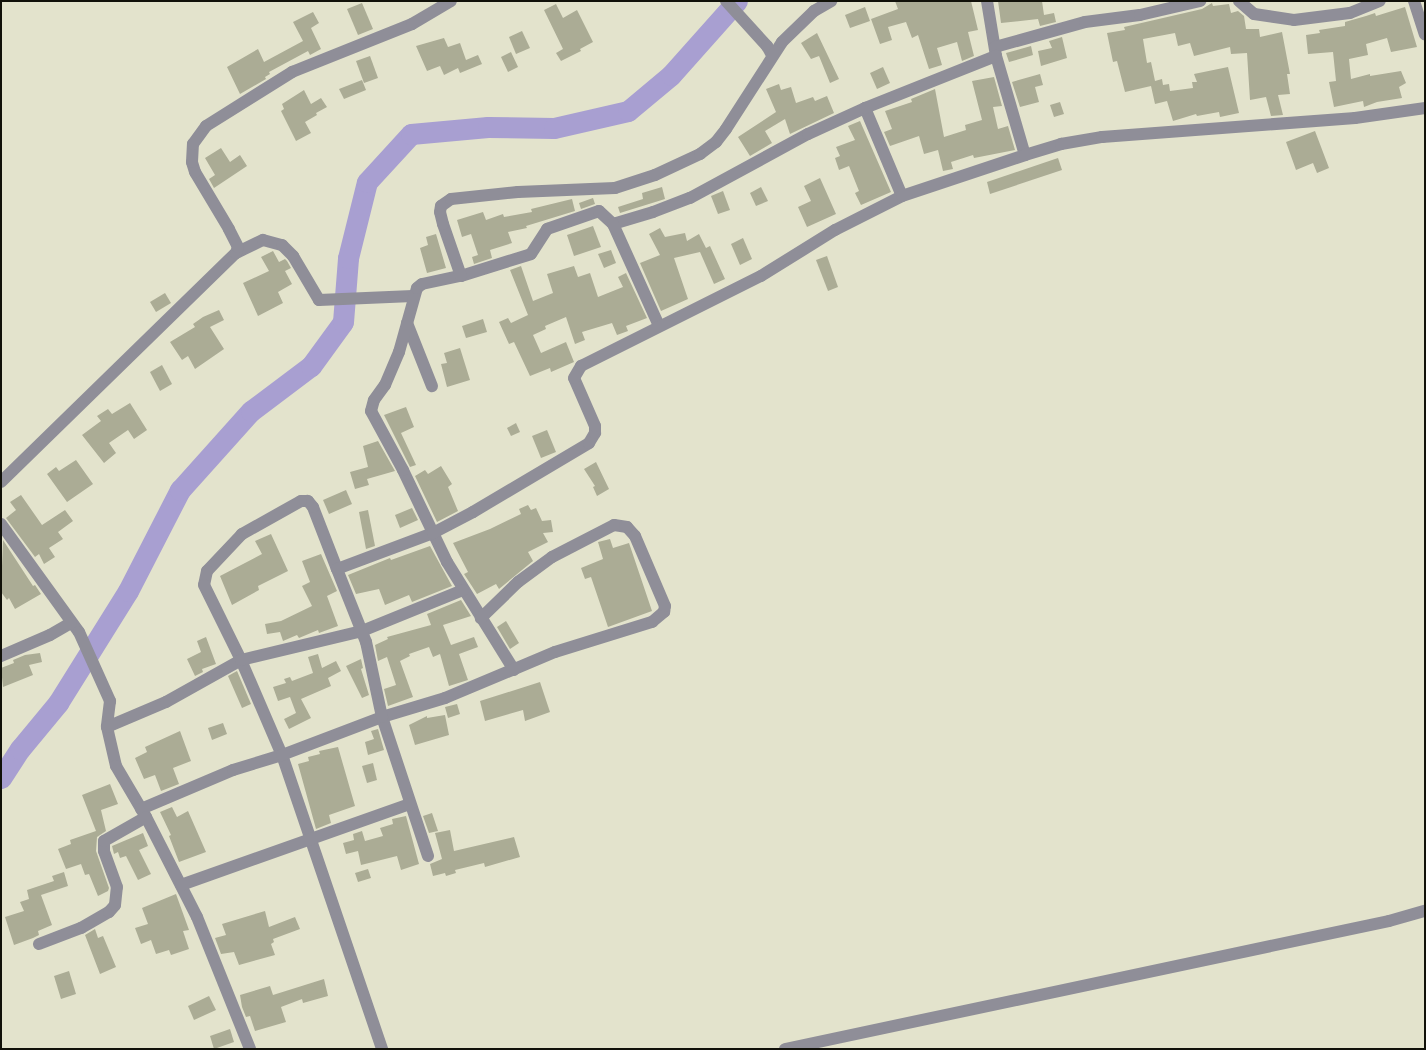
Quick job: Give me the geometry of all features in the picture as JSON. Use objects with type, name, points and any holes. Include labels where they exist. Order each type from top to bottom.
[{"type":"street","points":[[236,253],[238,247],[229,229],[195,172],[191,149],[206,126],[292,72],[412,24],[452,1]]},
{"type":"street","points":[[726,1],[770,51]]},
{"type":"street","points":[[461,276],[440,212],[445,202],[451,199],[518,192],[615,188],[672,168],[700,154],[716,142],[770,51],[814,11],[831,1]]},
{"type":"street","points":[[987,1],[996,51],[1025,155]]},
{"type":"street","points":[[1138,1],[1140,15]]},
{"type":"street","points":[[613,224],[690,198],[808,134],[996,51],[1085,22],[1140,15],[1200,1]]},
{"type":"street","points":[[1239,1],[1254,14],[1294,20],[1350,13],[1380,1]]},
{"type":"street","points":[[1414,1],[1425,34]]},
{"type":"street","points":[[865,108],[902,196]]},
{"type":"street","points":[[338,569],[433,533],[473,512],[589,443],[595,433],[595,426],[574,378],[581,366],[761,276],[835,230],[902,196],[1061,144],[1102,137],[1355,118],[1425,108]]},
{"type":"street","points":[[514,670],[463,590],[371,411],[374,400],[385,385],[399,352],[416,288],[422,284],[461,276],[531,254],[547,229],[599,211],[613,224],[659,326]]},
{"type":"street","points":[[1,482],[236,253],[263,240],[282,245],[293,256],[319,300],[413,296]]},
{"type":"street","points":[[407,324],[432,386]]},
{"type":"street","points":[[382,1049],[312,838],[282,755],[241,660],[204,585],[207,571],[242,534],[294,503],[308,501],[313,507],[362,631],[374,673],[382,717],[428,856]]},
{"type":"street","points":[[1,524],[75,628],[110,701],[107,727],[116,766],[143,813],[197,917],[250,1049]]},
{"type":"street","points":[[39,944],[81,928],[110,912],[115,905],[117,887],[104,851],[104,841],[143,813],[233,770],[282,755],[382,717],[445,698],[555,652],[652,622],[660,617],[664,612],[665,606],[635,536],[627,527],[614,525],[567,549],[518,582],[481,618]]},
{"type":"street","points":[[107,727],[166,702],[241,660],[362,631],[463,590]]},
{"type":"street","points":[[1,656],[50,635],[75,628]]},
{"type":"street","points":[[181,886],[410,804]]},
{"type":"street","points":[[785,1049],[1425,912]]},
{"type":"building","points":[[895,1],[971,1],[978,30],[968,32],[974,56],[962,61],[957,42],[937,48],[942,65],[929,69],[918,35],[912,38],[906,22],[888,27],[892,40],[880,44],[871,19],[898,9]]},
{"type":"building","points":[[998,1],[1042,1],[1044,15],[1054,13],[1056,22],[1040,26],[1038,19],[1001,23]]},
{"type":"building","points":[[362,3],[373,29],[358,35],[347,9]]},
{"type":"building","points":[[1212,3],[1213,6],[1229,4],[1231,13],[1238,11],[1244,16],[1246,29],[1259,29],[1260,37],[1282,32],[1290,74],[1287,74],[1290,94],[1278,95],[1283,115],[1271,116],[1266,97],[1250,100],[1247,53],[1231,54],[1230,47],[1194,56],[1190,43],[1178,46],[1175,33],[1143,39],[1147,63],[1151,62],[1155,81],[1162,79],[1163,85],[1169,84],[1170,91],[1193,88],[1192,82],[1197,82],[1194,74],[1228,67],[1239,113],[1220,117],[1219,112],[1197,116],[1196,114],[1173,121],[1167,101],[1155,104],[1151,86],[1125,92],[1117,61],[1113,62],[1107,33],[1125,30],[1124,27],[1202,9]]},
{"type":"building","points":[[556,4],[563,18],[577,10],[593,42],[580,49],[581,51],[561,61],[556,53],[563,49],[544,10]]},
{"type":"building","points":[[865,7],[870,21],[850,28],[845,15]]},
{"type":"building","points":[[1405,7],[1417,47],[1391,52],[1387,38],[1366,44],[1368,55],[1349,59],[1351,79],[1370,74],[1370,76],[1401,71],[1406,83],[1399,87],[1402,98],[1377,102],[1364,107],[1363,101],[1334,107],[1329,82],[1336,81],[1333,52],[1308,54],[1306,35],[1320,33],[1319,30],[1345,26],[1345,22],[1375,13],[1376,16]]},
{"type":"building","points":[[313,12],[319,23],[311,28],[321,49],[310,55],[308,51],[269,72],[270,74],[265,77],[266,79],[240,94],[227,67],[258,49],[264,62],[303,41],[293,22]]},
{"type":"building","points":[[522,31],[530,48],[516,54],[509,37]]},
{"type":"building","points":[[817,33],[839,79],[830,83],[819,56],[811,59],[801,43]]},
{"type":"building","points":[[1062,37],[1067,58],[1041,66],[1038,51],[1052,48],[1049,41]]},
{"type":"building","points":[[444,38],[448,47],[460,43],[466,60],[478,55],[482,64],[460,73],[458,68],[444,75],[440,66],[427,71],[416,46]]},
{"type":"building","points":[[1031,46],[1033,55],[1009,62],[1006,53]]},
{"type":"building","points":[[511,52],[518,67],[508,72],[501,57]]},
{"type":"building","points":[[370,56],[378,78],[364,83],[356,61]]},
{"type":"building","points":[[883,67],[890,83],[877,89],[870,73]]},
{"type":"building","points":[[1040,74],[1043,85],[1035,87],[1039,102],[1020,107],[1012,82]]},
{"type":"building","points":[[994,77],[1002,106],[993,107],[998,129],[1008,126],[1015,150],[974,158],[973,155],[951,162],[953,169],[943,171],[938,150],[924,154],[919,136],[890,146],[884,132],[892,129],[885,111],[912,102],[911,99],[935,89],[944,137],[966,130],[965,125],[982,120],[972,81]]},
{"type":"building","points":[[362,80],[366,90],[344,99],[339,89]]},
{"type":"building","points":[[779,84],[781,90],[791,87],[796,103],[813,97],[815,101],[827,96],[834,113],[790,134],[785,119],[765,131],[772,143],[750,156],[738,137],[776,112],[766,89]]},
{"type":"building","points":[[304,90],[311,104],[321,98],[327,107],[305,122],[311,133],[296,141],[281,111],[284,109],[282,104]]},
{"type":"building","points":[[1060,102],[1064,114],[1054,117],[1050,105]]},
{"type":"building","points":[[860,121],[891,192],[861,205],[855,193],[859,191],[849,166],[839,170],[835,158],[840,156],[836,147],[855,140],[848,126]]},
{"type":"building","points":[[1315,131],[1329,168],[1317,173],[1313,163],[1296,170],[1286,142]]},
{"type":"building","points":[[221,148],[230,162],[240,155],[247,166],[214,188],[209,179],[215,175],[205,158]]},
{"type":"building","points":[[1058,158],[1062,170],[990,194],[987,182]]},
{"type":"building","points":[[820,178],[836,214],[807,227],[798,207],[811,201],[804,186]]},
{"type":"building","points":[[662,187],[665,199],[620,213],[618,207],[643,199],[642,193]]},
{"type":"building","points":[[761,187],[768,201],[756,206],[750,193]]},
{"type":"building","points":[[723,191],[730,210],[718,214],[711,196]]},
{"type":"building","points":[[593,198],[595,204],[581,209],[579,203]]},
{"type":"building","points":[[572,199],[575,211],[526,226],[527,228],[508,232],[512,243],[490,250],[492,258],[474,264],[472,257],[478,255],[471,234],[462,237],[457,220],[483,212],[486,220],[503,214],[504,217],[532,212],[531,209]]},
{"type":"building","points":[[593,226],[601,247],[574,256],[567,235]]},
{"type":"building","points":[[660,228],[665,237],[685,233],[687,241],[699,234],[706,248],[710,246],[725,279],[714,284],[700,252],[674,258],[688,299],[661,311],[640,263],[660,255],[649,234]]},
{"type":"building","points":[[436,234],[446,268],[427,273],[420,248],[428,245],[426,237]]},
{"type":"building","points":[[743,238],[752,259],[740,265],[731,244]]},
{"type":"building","points":[[611,250],[616,263],[604,268],[598,254]]},
{"type":"building","points":[[273,251],[279,262],[285,259],[287,261],[291,268],[285,271],[292,284],[278,292],[283,303],[258,316],[243,283],[269,271],[261,257]]},
{"type":"building","points":[[827,256],[838,287],[828,291],[816,260]]},
{"type":"building","points":[[521,266],[533,301],[553,293],[547,274],[574,266],[578,277],[590,273],[598,297],[623,287],[618,277],[626,273],[647,318],[626,326],[628,331],[617,335],[612,323],[582,332],[585,340],[575,344],[566,317],[545,326],[546,329],[533,335],[541,353],[566,342],[574,362],[551,372],[550,368],[530,376],[514,342],[509,344],[499,322],[508,318],[511,323],[528,315],[510,270]]},
{"type":"building","points":[[165,293],[171,303],[156,312],[150,302]]},
{"type":"building","points":[[219,310],[224,320],[210,327],[224,349],[195,369],[188,356],[182,360],[170,342],[195,327],[193,324],[203,317]]},
{"type":"building","points":[[483,319],[487,332],[466,338],[462,326]]},
{"type":"building","points":[[460,348],[470,380],[447,387],[441,364],[447,363],[444,353]]},
{"type":"building","points":[[162,365],[172,384],[160,391],[150,372]]},
{"type":"building","points":[[130,403],[147,430],[134,439],[128,430],[109,443],[116,453],[104,463],[82,435],[101,421],[97,416],[108,409],[112,414]]},
{"type":"building","points":[[406,407],[414,427],[401,433],[416,465],[410,467],[384,415]]},
{"type":"building","points":[[516,423],[520,432],[511,436],[507,428]]},
{"type":"building","points":[[547,430],[556,452],[541,458],[532,436]]},
{"type":"building","points":[[378,441],[395,471],[367,479],[369,485],[355,489],[350,472],[368,467],[363,446]]},
{"type":"building","points":[[76,460],[93,484],[67,502],[47,474],[56,467],[59,471]]},
{"type":"building","points":[[596,462],[609,489],[597,496],[593,487],[595,486],[584,469]]},
{"type":"building","points":[[441,466],[452,484],[448,487],[458,511],[437,522],[415,476],[425,470],[428,474]]},
{"type":"building","points":[[346,490],[352,504],[329,514],[323,500]]},
{"type":"building","points":[[21,495],[42,525],[65,510],[73,521],[58,532],[63,539],[49,548],[55,557],[44,564],[39,554],[35,557],[6,518],[16,510],[10,502]]},
{"type":"building","points":[[528,505],[531,510],[536,508],[542,521],[551,520],[553,532],[543,533],[548,542],[528,552],[533,561],[499,589],[496,584],[477,594],[464,574],[468,572],[453,543],[490,529],[521,514],[519,509]]},
{"type":"building","points":[[412,508],[418,520],[400,528],[395,515]]},
{"type":"building","points":[[368,510],[375,546],[366,549],[359,512]]},
{"type":"building","points":[[271,534],[288,571],[258,586],[259,590],[232,605],[220,576],[262,554],[255,541]]},
{"type":"building","points":[[610,539],[613,548],[629,543],[652,611],[608,627],[591,577],[585,579],[581,568],[603,559],[598,542]]},
{"type":"building","points":[[3,540],[33,586],[35,585],[41,594],[15,609],[9,598],[7,600],[1,592]]},
{"type":"building","points":[[430,546],[452,586],[412,602],[409,595],[385,605],[379,589],[356,594],[348,575],[390,558],[391,560]]},
{"type":"building","points":[[321,554],[337,591],[327,596],[338,626],[319,633],[318,630],[299,638],[297,635],[283,641],[280,632],[267,634],[265,624],[281,621],[312,606],[302,586],[310,582],[302,561]]},
{"type":"building","points":[[461,600],[471,616],[443,625],[451,645],[474,637],[478,647],[459,654],[468,680],[449,686],[440,654],[433,657],[429,647],[409,654],[410,656],[400,661],[413,697],[388,706],[384,689],[396,685],[387,657],[378,661],[375,645],[388,639],[387,637],[431,625],[427,614]]},
{"type":"building","points":[[506,621],[519,643],[510,649],[497,627]]},
{"type":"building","points":[[206,637],[216,664],[202,669],[203,672],[195,676],[187,659],[201,652],[197,641]]},
{"type":"building","points":[[40,653],[42,662],[29,665],[33,675],[3,687],[1,668],[14,663],[13,660],[25,655]]},
{"type":"building","points":[[318,654],[322,668],[336,661],[341,671],[328,678],[331,686],[301,699],[311,718],[289,729],[284,719],[296,713],[290,697],[278,701],[273,687],[286,683],[284,679],[290,677],[292,681],[313,673],[308,657]]},
{"type":"building","points":[[361,659],[363,668],[361,669],[369,695],[362,698],[346,666]]},
{"type":"building","points":[[237,671],[251,704],[242,708],[228,676]]},
{"type":"building","points":[[540,682],[550,712],[525,721],[523,710],[485,721],[480,701]]},
{"type":"building","points":[[457,704],[460,714],[448,718],[445,707]]},
{"type":"building","points":[[445,715],[449,735],[415,745],[409,725],[427,716],[427,718]]},
{"type":"building","points":[[223,723],[227,734],[212,740],[208,728]]},
{"type":"building","points":[[378,729],[384,750],[368,755],[365,742],[374,739],[371,731]]},
{"type":"building","points":[[180,731],[191,761],[173,768],[179,784],[161,791],[155,775],[144,779],[135,758],[147,752],[145,747]]},
{"type":"building","points":[[338,747],[355,806],[329,815],[331,823],[316,829],[298,764],[309,761],[308,757],[320,754],[319,751]]},
{"type":"building","points":[[373,763],[377,780],[367,783],[362,766]]},
{"type":"building","points":[[110,784],[118,804],[101,810],[106,831],[97,837],[96,851],[109,888],[108,891],[98,896],[89,874],[85,875],[81,864],[66,869],[58,849],[71,844],[70,840],[96,831],[82,795]]},
{"type":"building","points":[[172,807],[177,817],[188,811],[206,852],[179,862],[169,836],[171,835],[160,812]]},
{"type":"building","points":[[432,813],[438,831],[429,833],[423,816]]},
{"type":"building","points":[[406,816],[419,864],[401,870],[397,856],[361,865],[358,851],[346,854],[343,843],[354,840],[353,834],[362,831],[365,841],[383,836],[380,828],[393,824],[392,819]]},
{"type":"building","points":[[450,830],[454,851],[514,837],[520,857],[485,867],[484,863],[455,870],[456,873],[446,876],[445,873],[433,876],[430,864],[442,859],[435,833]]},
{"type":"building","points":[[143,833],[148,846],[139,850],[151,874],[138,880],[126,856],[120,858],[118,852],[114,854],[112,846]]},
{"type":"building","points":[[368,869],[371,878],[358,882],[355,873]]},
{"type":"building","points":[[64,872],[68,886],[41,895],[52,925],[38,931],[39,935],[14,945],[5,917],[24,911],[20,902],[29,899],[27,890],[54,881],[52,876]]},
{"type":"building","points":[[176,894],[189,930],[183,931],[189,949],[171,955],[169,950],[156,954],[151,940],[141,944],[135,928],[148,924],[142,908]]},
{"type":"building","points":[[265,911],[269,927],[295,917],[300,929],[273,939],[274,942],[271,944],[275,955],[239,965],[234,952],[221,954],[215,938],[226,935],[222,924]]},
{"type":"building","points":[[95,929],[98,938],[103,936],[116,967],[100,974],[85,935]]},
{"type":"building","points":[[69,971],[76,994],[61,999],[54,976]]},
{"type":"building","points":[[324,979],[328,996],[303,1003],[302,999],[281,1007],[286,1022],[255,1031],[250,1016],[246,1017],[240,995],[270,986],[273,995]]},
{"type":"building","points":[[209,996],[216,1010],[194,1020],[188,1006]]},
{"type":"building","points":[[230,1029],[234,1042],[214,1049],[210,1036]]},
{"type":"waterway","points":[[1,778],[20,749],[58,703],[128,591],[180,490],[251,411],[311,366],[343,322],[348,258],[367,182],[411,134],[488,127],[554,128],[628,111],[671,75],[737,1]]}]
